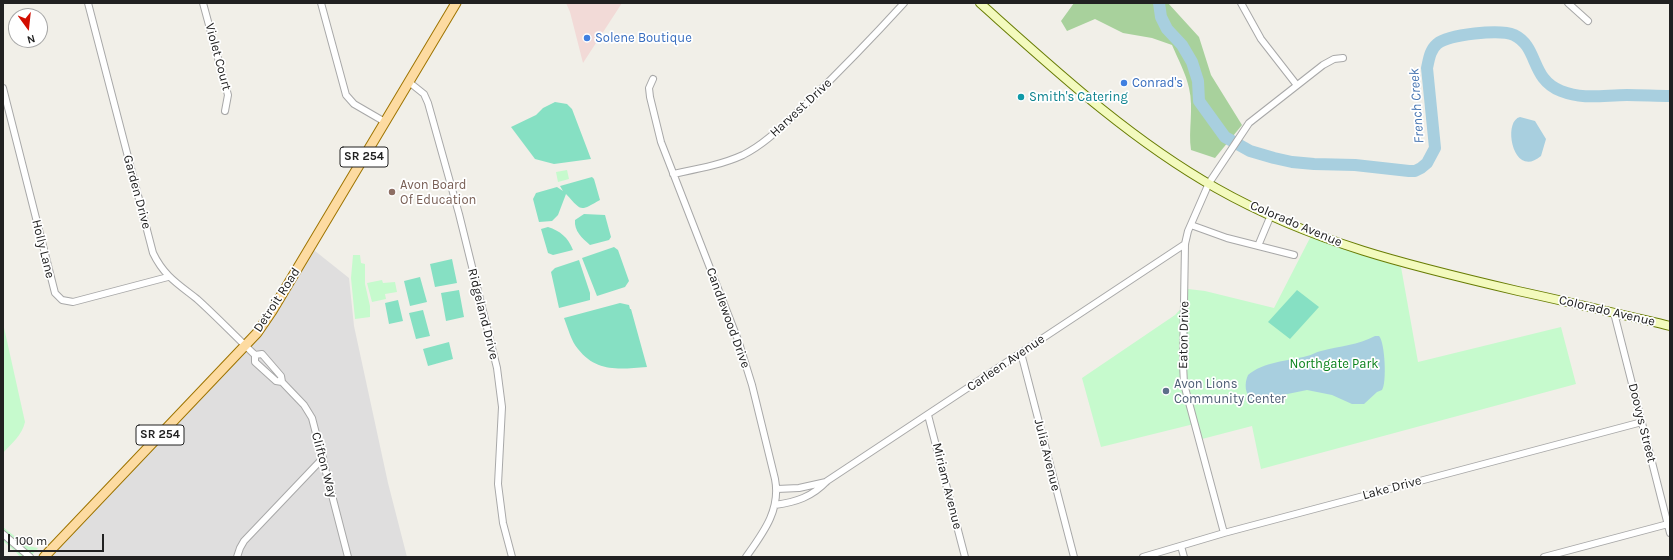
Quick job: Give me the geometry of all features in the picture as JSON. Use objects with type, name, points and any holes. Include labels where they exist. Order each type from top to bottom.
[{"type":"main road","name":"Detroit Road","points":[[44,557],[257,333],[272,311],[456,3]]},
{"type":"main road","name":"Colorado Avenue","points":[[980,3],[1081,93],[1156,151],[1209,183],[1271,215],[1343,245],[1400,263],[1670,326]]},
{"type":"street","name":"Garden Drive","points":[[88,3],[153,253],[168,277],[197,300],[245,346]]},
{"type":"street","name":"Violet Court","points":[[203,3],[228,95],[225,111]]},
{"type":"street","points":[[321,3],[346,95],[354,104],[385,122]]},
{"type":"street","name":"Harvest Drive","points":[[673,174],[726,162],[744,155],[765,141],[836,75],[904,3]]},
{"type":"street","points":[[1241,3],[1262,39],[1296,84]]},
{"type":"street","points":[[1568,3],[1588,21]]},
{"type":"street","name":"Eaton Drive","points":[[1224,533],[1184,384],[1185,244],[1191,225],[1209,183],[1229,150],[1255,117],[1326,62],[1343,58]]},
{"type":"street","name":"Candlewood Drive","points":[[653,79],[649,88],[651,105],[662,142],[738,340],[752,385],[775,479],[775,505],[767,527],[746,557]]},
{"type":"street","name":"Ridgeland Drive","points":[[409,82],[424,94],[428,103],[459,214],[497,368],[502,407],[498,465],[500,503],[512,557]]},
{"type":"street","name":"Holly Lane","points":[[3,88],[54,293],[62,300],[73,302],[168,277]]},
{"type":"street","points":[[1258,246],[1271,215]]},
{"type":"street","points":[[1191,225],[1216,234],[1294,255]]},
{"type":"street","name":"Carleen Avenue","points":[[775,505],[793,502],[816,492],[827,481],[1185,244]]},
{"type":"street","name":"Doovys Street","points":[[1614,312],[1670,533]]},
{"type":"street","name":"Clifton Way","points":[[245,346],[255,355],[255,362],[276,381],[282,382]]},
{"type":"street","name":"Julia Avenue","points":[[1021,353],[1074,557]]},
{"type":"street","name":"Clifton Way","points":[[255,355],[262,354],[281,376],[282,382],[309,411],[348,557]]},
{"type":"street","name":"Miriam Avenue","points":[[928,415],[965,557]]},
{"type":"street","name":"Lake Drive","points":[[1143,557],[1224,533],[1642,422]]},
{"type":"street","points":[[238,557],[240,548],[244,541],[322,458]]},
{"type":"street","name":"Carleen Avenue","points":[[776,489],[800,488],[827,481]]},
{"type":"street","points":[[1544,557],[1668,524]]},
{"type":"street","points":[[3,534],[30,557]]},
{"type":"street","points":[[1181,546],[1184,557]]},
{"type":"shaded area","points":[[566,3],[622,3],[583,63],[570,12]]},
{"type":"shaded area","points":[[310,247],[349,278],[354,326],[388,483],[407,557],[44,557],[257,333]]},
{"type":"green space","points":[[1074,3],[1168,3],[1199,37],[1211,75],[1242,125],[1215,158],[1191,150],[1191,104],[1189,88],[1184,72],[1172,45],[1152,38],[1123,33],[1095,19],[1067,31],[1061,21]]},
{"type":"green space","points":[[555,102],[567,104],[572,109],[591,159],[554,164],[535,159],[511,127],[536,115],[543,108]]},
{"type":"green space","points":[[567,170],[569,179],[558,182],[556,172]]},
{"type":"green space","points":[[592,177],[594,179],[600,200],[588,207],[581,208],[578,207],[566,194],[558,215],[552,221],[539,222],[533,199],[536,193],[557,187],[563,191],[560,186]]},
{"type":"green space","points":[[584,214],[605,215],[611,237],[609,240],[590,245],[584,240],[577,231],[575,220]]},
{"type":"green space","points":[[548,227],[563,235],[569,241],[573,250],[553,255],[548,253],[541,229]]},
{"type":"green space","name":"Northgate Park","points":[[1311,236],[1349,251],[1401,267],[1418,362],[1561,327],[1576,384],[1261,469],[1252,426],[1202,439],[1198,423],[1101,447],[1082,378],[1175,315],[1187,302],[1188,289],[1205,291],[1274,308]]},
{"type":"green space","points":[[614,247],[618,250],[629,281],[625,287],[597,296],[582,258]]},
{"type":"green space","points":[[353,255],[360,255],[361,263],[365,264],[365,284],[370,306],[370,317],[355,319],[351,278]]},
{"type":"green space","points":[[452,259],[457,283],[435,287],[430,264]]},
{"type":"green space","points":[[579,260],[590,293],[590,300],[559,308],[551,272],[555,268]]},
{"type":"green space","points":[[420,277],[427,302],[410,306],[404,281]]},
{"type":"green space","points":[[382,280],[383,283],[395,282],[397,292],[385,294],[386,299],[372,302],[367,283]]},
{"type":"green space","points":[[459,290],[464,317],[446,321],[441,293]]},
{"type":"green space","points":[[1297,290],[1319,307],[1290,339],[1268,322]]},
{"type":"green space","points":[[398,300],[403,321],[389,324],[385,303]]},
{"type":"green space","points":[[620,303],[629,305],[631,309],[647,367],[618,369],[601,366],[593,362],[585,357],[576,346],[564,318]]},
{"type":"green space","points":[[423,310],[430,336],[416,339],[409,313]]},
{"type":"green space","points":[[3,323],[25,422],[19,435],[3,453]]},
{"type":"green space","points":[[449,342],[453,359],[428,366],[423,349]]},
{"type":"green space","points":[[3,527],[27,546],[38,548],[30,557],[20,557],[3,541]]},
{"type":"water","points":[[1520,117],[1535,121],[1546,139],[1541,156],[1531,161],[1523,161],[1517,155],[1513,147],[1511,137],[1512,128],[1515,121]]},
{"type":"water","points":[[1379,336],[1383,346],[1385,371],[1384,386],[1382,390],[1377,392],[1364,404],[1352,404],[1332,395],[1307,390],[1258,400],[1252,400],[1248,395],[1246,385],[1248,375],[1261,367],[1276,362],[1309,356],[1319,351],[1355,343]]},
{"type":"waterway","name":"French Creek","points":[[1159,3],[1161,17],[1167,29],[1182,45],[1192,62],[1198,81],[1199,101],[1225,137],[1250,151],[1292,162],[1355,165],[1409,171],[1415,171],[1421,168],[1427,163],[1435,148],[1427,68],[1430,55],[1437,44],[1443,40],[1463,35],[1498,32],[1514,35],[1522,40],[1528,47],[1544,79],[1551,86],[1569,94],[1586,96],[1670,96]]},
{"type":"place","name":"Solene Boutique","points":[[587,38]]},
{"type":"place","name":"Conrad's","points":[[1124,83]]},
{"type":"place","name":"Smith's Catering","points":[[1021,97]]},
{"type":"place","name":"Avon Board Of Education","points":[[392,192]]},
{"type":"place","name":"Avon Lions Community Center","points":[[1166,391]]}]
